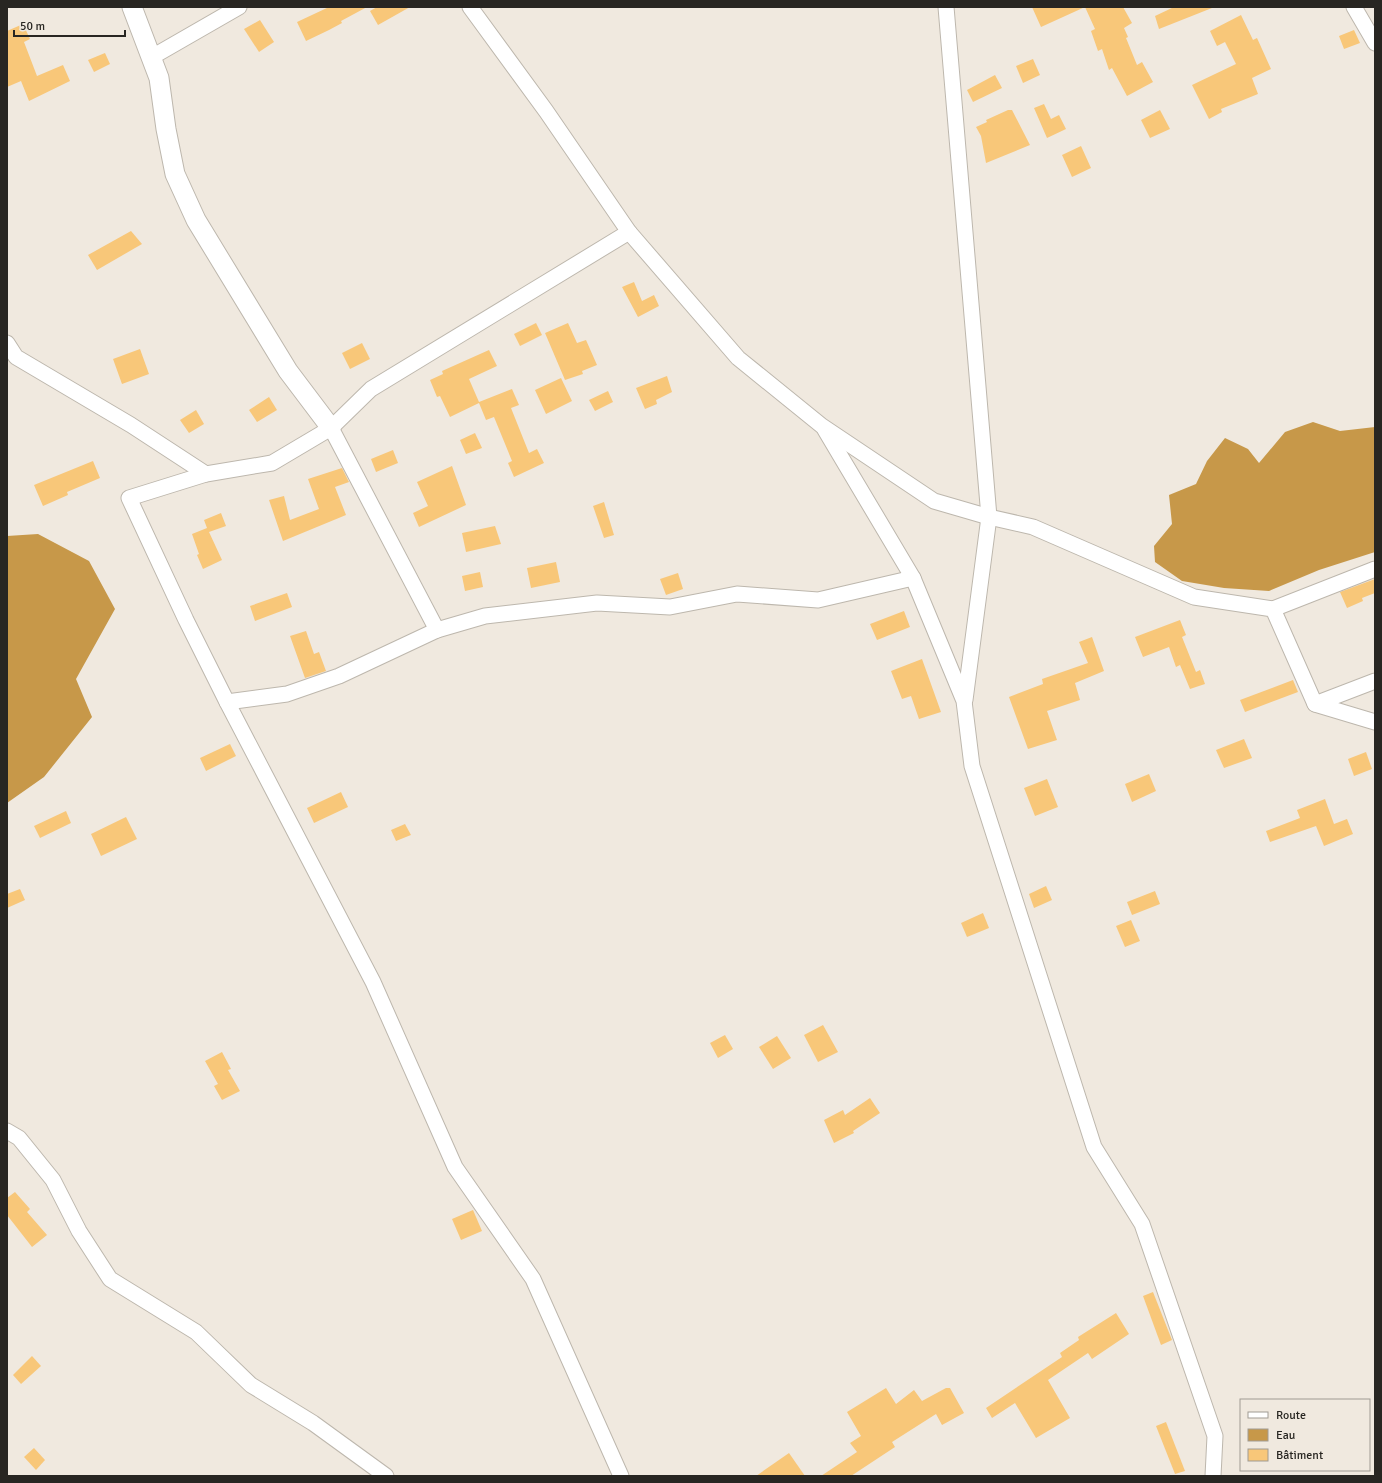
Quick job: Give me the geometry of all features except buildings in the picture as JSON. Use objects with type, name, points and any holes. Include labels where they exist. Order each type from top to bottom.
[{"type":"street","points":[[132,7],[159,78],[166,129],[175,174],[196,220],[288,371],[332,428],[438,630]]},
{"type":"street","points":[[152,57],[239,7]]},
{"type":"street","points":[[470,7],[546,112],[629,232],[738,358],[822,426],[934,501],[989,517],[1033,527],[1194,597],[1273,609],[1375,568]]},
{"type":"street","points":[[946,7],[989,517],[964,701],[972,766],[1094,1147],[1142,1224],[1214,1436],[1213,1476]]},
{"type":"street","points":[[1354,7],[1375,43]]},
{"type":"street","points":[[621,1476],[533,1279],[455,1167],[373,982],[227,702],[186,620],[129,498],[206,474],[272,463],[332,428],[371,390],[629,232]]},
{"type":"street","points":[[7,343],[16,357],[130,425],[206,474]]},
{"type":"street","points":[[822,426],[913,578],[964,701]]},
{"type":"street","points":[[227,702],[287,694],[324,682],[438,630],[485,616],[596,602],[670,607],[737,594],[818,600],[913,578]]},
{"type":"street","points":[[1273,609],[1315,704],[1375,722]]},
{"type":"street","points":[[1315,704],[1375,681]]},
{"type":"street","points":[[7,1131],[19,1138],[53,1180],[79,1231],[110,1279],[196,1332],[251,1385],[313,1423],[386,1476]]},
{"type":"water","points":[[1313,422],[1340,431],[1375,427],[1375,552],[1319,570],[1269,591],[1224,588],[1182,581],[1155,562],[1154,546],[1172,524],[1169,495],[1196,484],[1207,461],[1225,438],[1248,449],[1259,463],[1285,432]]},
{"type":"water","points":[[38,534],[89,561],[115,609],[76,679],[92,717],[44,777],[7,803],[7,536]]}]
